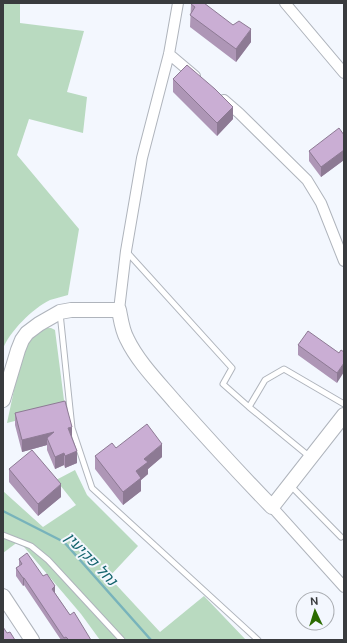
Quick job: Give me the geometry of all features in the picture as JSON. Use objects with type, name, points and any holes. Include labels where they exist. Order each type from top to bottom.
[{"type":"street","points":[[178,3],[169,54],[142,158],[126,251],[119,310],[125,334],[138,357],[159,384],[201,432],[344,587]]},
{"type":"street","points":[[285,3],[344,73]]},
{"type":"street","points":[[169,54],[204,83]]},
{"type":"street","points":[[216,93],[239,113],[307,180],[321,203],[344,261]]},
{"type":"street","points":[[3,400],[18,350],[27,333],[60,312],[71,310],[119,310]]},
{"type":"street","points":[[272,508],[344,415]]},
{"type":"street","points":[[3,596],[32,640]]},
{"type":"lane","points":[[126,251],[232,368],[224,384],[249,407],[311,457]]},
{"type":"lane","points":[[60,312],[72,428],[92,488],[258,640]]},
{"type":"lane","points":[[249,407],[265,380],[284,369],[344,404]]},
{"type":"lane","points":[[290,485],[341,537]]},
{"type":"lane","points":[[3,535],[31,546],[48,560],[122,640]]},
{"type":"green space","points":[[3,3],[20,3],[20,23],[84,31],[67,92],[87,97],[83,133],[29,119],[17,155],[79,229],[68,295],[50,300],[36,309],[22,321],[10,335],[3,349]]},
{"type":"green space","points":[[47,328],[55,330],[65,408],[7,423],[22,357],[30,341],[35,335]]},
{"type":"green space","points":[[75,470],[87,495],[138,546],[109,577],[160,632],[204,596],[246,640],[100,640],[81,614],[19,541],[3,553],[3,491],[43,527],[76,505],[56,480]]},
{"type":"building","points":[[191,3],[204,3],[233,25],[239,21],[251,29],[236,49],[190,15],[195,7]]},
{"type":"building","points":[[187,65],[233,107],[217,123],[173,79]]},
{"type":"building","points":[[339,128],[344,135],[344,150],[321,167],[309,151]]},
{"type":"building","points":[[308,331],[339,353],[341,350],[344,352],[344,363],[337,373],[298,345]]},
{"type":"building","points":[[65,401],[72,427],[68,428],[77,451],[65,456],[64,453],[55,457],[47,438],[54,432],[22,440],[15,413]]},
{"type":"building","points":[[147,424],[162,444],[144,459],[148,462],[136,471],[141,478],[123,492],[95,456],[112,443],[116,448]]},
{"type":"building","points":[[32,450],[61,484],[38,504],[9,469]]},
{"type":"building","points":[[27,553],[43,576],[47,574],[55,586],[52,589],[70,615],[74,612],[91,640],[69,640],[66,637],[64,638],[16,568],[22,564],[19,559]]},
{"type":"building","points":[[3,627],[7,633],[10,632],[15,640],[3,640]]},
{"type":"waterway","name":"נחל פקיעין","points":[[3,511],[64,542],[151,640]]}]
